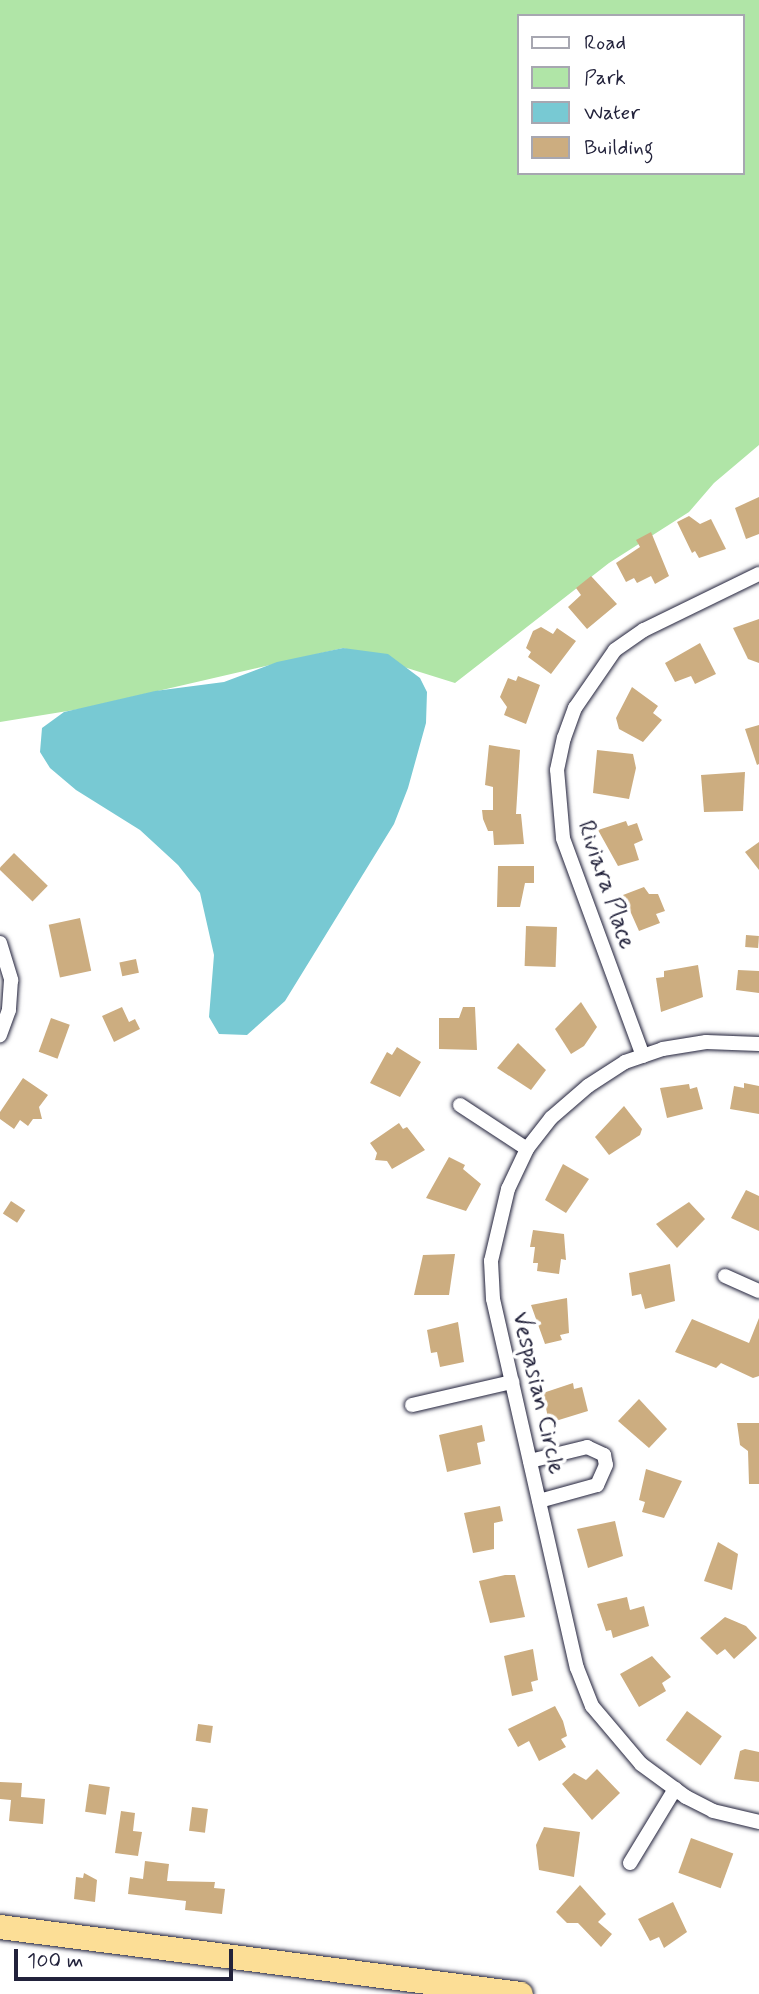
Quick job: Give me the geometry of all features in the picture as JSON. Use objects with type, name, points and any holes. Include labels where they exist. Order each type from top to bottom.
[{"type":"highway","points":[[0,1927],[521,1994]]},
{"type":"street","name":"Riviara Place","points":[[643,1056],[563,838],[556,770],[575,708],[615,650],[644,630],[759,574]]},
{"type":"street","points":[[0,943],[7,960],[11,995],[0,1035]]},
{"type":"street","name":"Vespasian Circle","points":[[759,1044],[706,1042],[643,1056],[588,1086],[551,1118],[527,1149],[505,1199],[491,1261],[493,1299],[539,1502],[577,1668],[592,1706],[641,1765],[675,1790],[713,1811],[759,1822]]},
{"type":"street","points":[[460,1105],[527,1149]]},
{"type":"street","points":[[725,1276],[759,1291]]},
{"type":"street","points":[[412,1405],[512,1382]]},
{"type":"street","points":[[530,1461],[587,1447],[604,1455],[606,1465],[597,1485],[539,1502]]},
{"type":"street","points":[[631,1863],[675,1790]]},
{"type":"green space","points":[[0,0],[759,0],[759,445],[714,483],[689,512],[609,563],[455,683],[343,648],[80,709],[0,722]]},
{"type":"water","points":[[343,648],[388,654],[420,678],[427,692],[426,723],[408,788],[394,824],[285,1001],[247,1035],[219,1034],[209,1017],[214,955],[200,893],[178,865],[140,830],[76,790],[50,768],[40,752],[42,728],[64,712],[155,691],[224,682],[277,662]]},
{"type":"building","points":[[759,497],[759,534],[746,539],[735,508]]},
{"type":"building","points":[[689,516],[700,524],[711,519],[726,549],[699,558],[695,551],[692,553],[677,522]]},
{"type":"building","points":[[651,532],[669,576],[655,584],[651,576],[637,583],[634,578],[626,582],[616,563],[640,547],[636,540]]},
{"type":"building","points":[[591,576],[617,604],[587,629],[568,607],[581,595],[576,588]]},
{"type":"building","points":[[759,619],[759,663],[748,659],[733,628]]},
{"type":"building","points":[[541,627],[553,634],[557,628],[576,641],[551,674],[528,657],[531,652],[526,648],[533,631]]},
{"type":"building","points":[[700,643],[716,674],[695,684],[691,676],[675,682],[665,663]]},
{"type":"building","points":[[518,676],[540,685],[526,724],[504,715],[507,707],[500,697],[508,678],[516,681]]},
{"type":"building","points":[[632,687],[658,706],[653,713],[662,720],[643,742],[619,729],[616,718]]},
{"type":"building","points":[[759,725],[759,764],[757,765],[745,729]]},
{"type":"building","points":[[489,745],[520,750],[516,814],[521,814],[524,844],[494,845],[493,831],[488,831],[483,819],[482,810],[493,810],[493,787],[485,785]]},
{"type":"building","points":[[597,750],[633,754],[636,768],[629,799],[593,793]]},
{"type":"building","points":[[745,772],[743,811],[704,812],[701,775]]},
{"type":"building","points":[[626,821],[628,826],[637,823],[643,840],[634,844],[639,860],[618,866],[598,830]]},
{"type":"building","points":[[759,842],[759,870],[745,852]]},
{"type":"building","points":[[14,853],[48,886],[33,901],[0,870]]},
{"type":"building","points":[[498,866],[534,866],[534,883],[525,883],[520,907],[497,907]]},
{"type":"building","points":[[644,887],[649,894],[658,894],[665,911],[656,914],[660,923],[639,931],[623,895]]},
{"type":"building","points":[[80,918],[91,971],[60,977],[49,925]]},
{"type":"building","points":[[526,926],[557,927],[556,967],[525,966]]},
{"type":"building","points":[[746,935],[759,936],[758,948],[745,947]]},
{"type":"building","points":[[136,959],[139,973],[122,976],[119,963]]},
{"type":"building","points":[[698,965],[703,997],[661,1012],[656,978],[664,977],[664,971]]},
{"type":"building","points":[[738,970],[759,971],[759,993],[736,990]]},
{"type":"building","points":[[581,1002],[597,1027],[584,1046],[571,1054],[555,1029]]},
{"type":"building","points":[[122,1007],[129,1022],[135,1019],[140,1029],[114,1042],[102,1016]]},
{"type":"building","points":[[463,1007],[475,1007],[477,1050],[439,1049],[439,1018],[459,1018]]},
{"type":"building","points":[[51,1018],[70,1025],[57,1059],[39,1052]]},
{"type":"building","points":[[518,1043],[546,1070],[531,1090],[497,1068]]},
{"type":"building","points":[[397,1047],[421,1062],[400,1097],[370,1083],[387,1052],[392,1055]]},
{"type":"building","points":[[23,1078],[48,1095],[39,1107],[42,1119],[33,1119],[28,1126],[20,1120],[14,1129],[0,1119],[0,1112]]},
{"type":"building","points":[[744,1083],[759,1086],[759,1114],[730,1109],[734,1086],[744,1088]]},
{"type":"building","points":[[689,1084],[690,1089],[697,1087],[703,1109],[667,1118],[660,1088]]},
{"type":"building","points":[[624,1106],[642,1129],[640,1135],[609,1155],[595,1137]]},
{"type":"building","points":[[399,1123],[403,1129],[407,1127],[425,1150],[392,1169],[387,1161],[375,1160],[377,1153],[370,1143]]},
{"type":"building","points":[[449,1157],[465,1165],[463,1169],[481,1184],[466,1211],[426,1198]]},
{"type":"building","points":[[563,1164],[589,1179],[566,1213],[545,1200]]},
{"type":"building","points":[[746,1190],[759,1196],[759,1231],[731,1218]]},
{"type":"building","points":[[11,1201],[25,1210],[17,1223],[3,1214]]},
{"type":"building","points":[[689,1202],[705,1219],[677,1248],[656,1224]]},
{"type":"building","points":[[533,1230],[564,1234],[566,1260],[561,1259],[559,1274],[537,1271],[538,1263],[533,1263],[535,1247],[530,1247]]},
{"type":"building","points":[[455,1254],[449,1295],[414,1295],[423,1255]]},
{"type":"building","points":[[670,1264],[675,1301],[645,1309],[641,1294],[632,1296],[629,1273]]},
{"type":"building","points":[[567,1298],[569,1333],[560,1335],[562,1340],[545,1344],[531,1305]]},
{"type":"building","points":[[759,1318],[759,1376],[753,1378],[721,1363],[716,1368],[675,1352],[692,1319],[749,1343]]},
{"type":"building","points":[[458,1322],[464,1362],[440,1367],[437,1352],[431,1353],[427,1330]]},
{"type":"building","points":[[573,1383],[574,1389],[582,1387],[588,1411],[549,1423],[543,1393]]},
{"type":"building","points":[[639,1399],[667,1429],[649,1448],[618,1421]]},
{"type":"building","points":[[737,1423],[759,1423],[759,1484],[749,1484],[748,1451],[740,1445]]},
{"type":"building","points":[[482,1425],[485,1441],[477,1443],[481,1464],[447,1472],[439,1435]]},
{"type":"building","points":[[646,1469],[682,1481],[664,1518],[642,1512],[645,1502],[639,1500]]},
{"type":"building","points":[[500,1506],[503,1521],[494,1523],[494,1549],[473,1553],[464,1513]]},
{"type":"building","points":[[615,1521],[623,1556],[588,1568],[577,1529]]},
{"type":"building","points":[[718,1542],[738,1554],[732,1590],[704,1581]]},
{"type":"building","points":[[515,1575],[525,1617],[490,1623],[479,1581]]},
{"type":"building","points":[[627,1597],[630,1610],[644,1606],[649,1626],[613,1638],[611,1630],[606,1631],[597,1604]]},
{"type":"building","points":[[725,1617],[746,1626],[757,1638],[734,1659],[725,1649],[717,1655],[700,1638]]},
{"type":"building","points":[[533,1649],[538,1680],[531,1682],[533,1691],[512,1696],[504,1656]]},
{"type":"building","points":[[652,1656],[671,1677],[662,1683],[666,1691],[639,1707],[620,1674]]},
{"type":"building","points":[[555,1706],[563,1721],[567,1736],[561,1739],[566,1747],[539,1761],[529,1741],[518,1747],[508,1729]]},
{"type":"building","points":[[687,1711],[722,1736],[701,1765],[666,1740]]},
{"type":"building","points":[[198,1724],[213,1726],[210,1743],[196,1741]]},
{"type":"building","points":[[745,1749],[759,1752],[759,1782],[734,1779],[740,1751]]},
{"type":"building","points":[[597,1769],[620,1793],[592,1820],[562,1784],[574,1773],[586,1780]]},
{"type":"building","points":[[0,1782],[22,1783],[21,1797],[45,1799],[43,1824],[9,1821],[11,1800],[0,1799]]},
{"type":"building","points":[[89,1784],[110,1787],[106,1815],[85,1812]]},
{"type":"building","points":[[192,1807],[208,1809],[205,1833],[189,1831]]},
{"type":"building","points":[[121,1811],[135,1813],[133,1831],[142,1832],[138,1856],[115,1853]]},
{"type":"building","points":[[544,1827],[580,1832],[574,1877],[539,1870],[536,1845]]},
{"type":"building","points":[[691,1838],[733,1853],[721,1888],[678,1873]]},
{"type":"building","points":[[145,1861],[169,1864],[167,1881],[215,1882],[214,1888],[225,1889],[222,1914],[185,1910],[186,1901],[128,1894],[130,1877],[143,1879]]},
{"type":"building","points":[[84,1873],[97,1880],[95,1902],[74,1899],[76,1877],[83,1878]]},
{"type":"building","points":[[580,1885],[606,1914],[598,1922],[612,1934],[601,1947],[578,1923],[567,1923],[556,1912]]},
{"type":"building","points":[[673,1902],[687,1932],[664,1948],[659,1937],[650,1941],[638,1919]]}]
